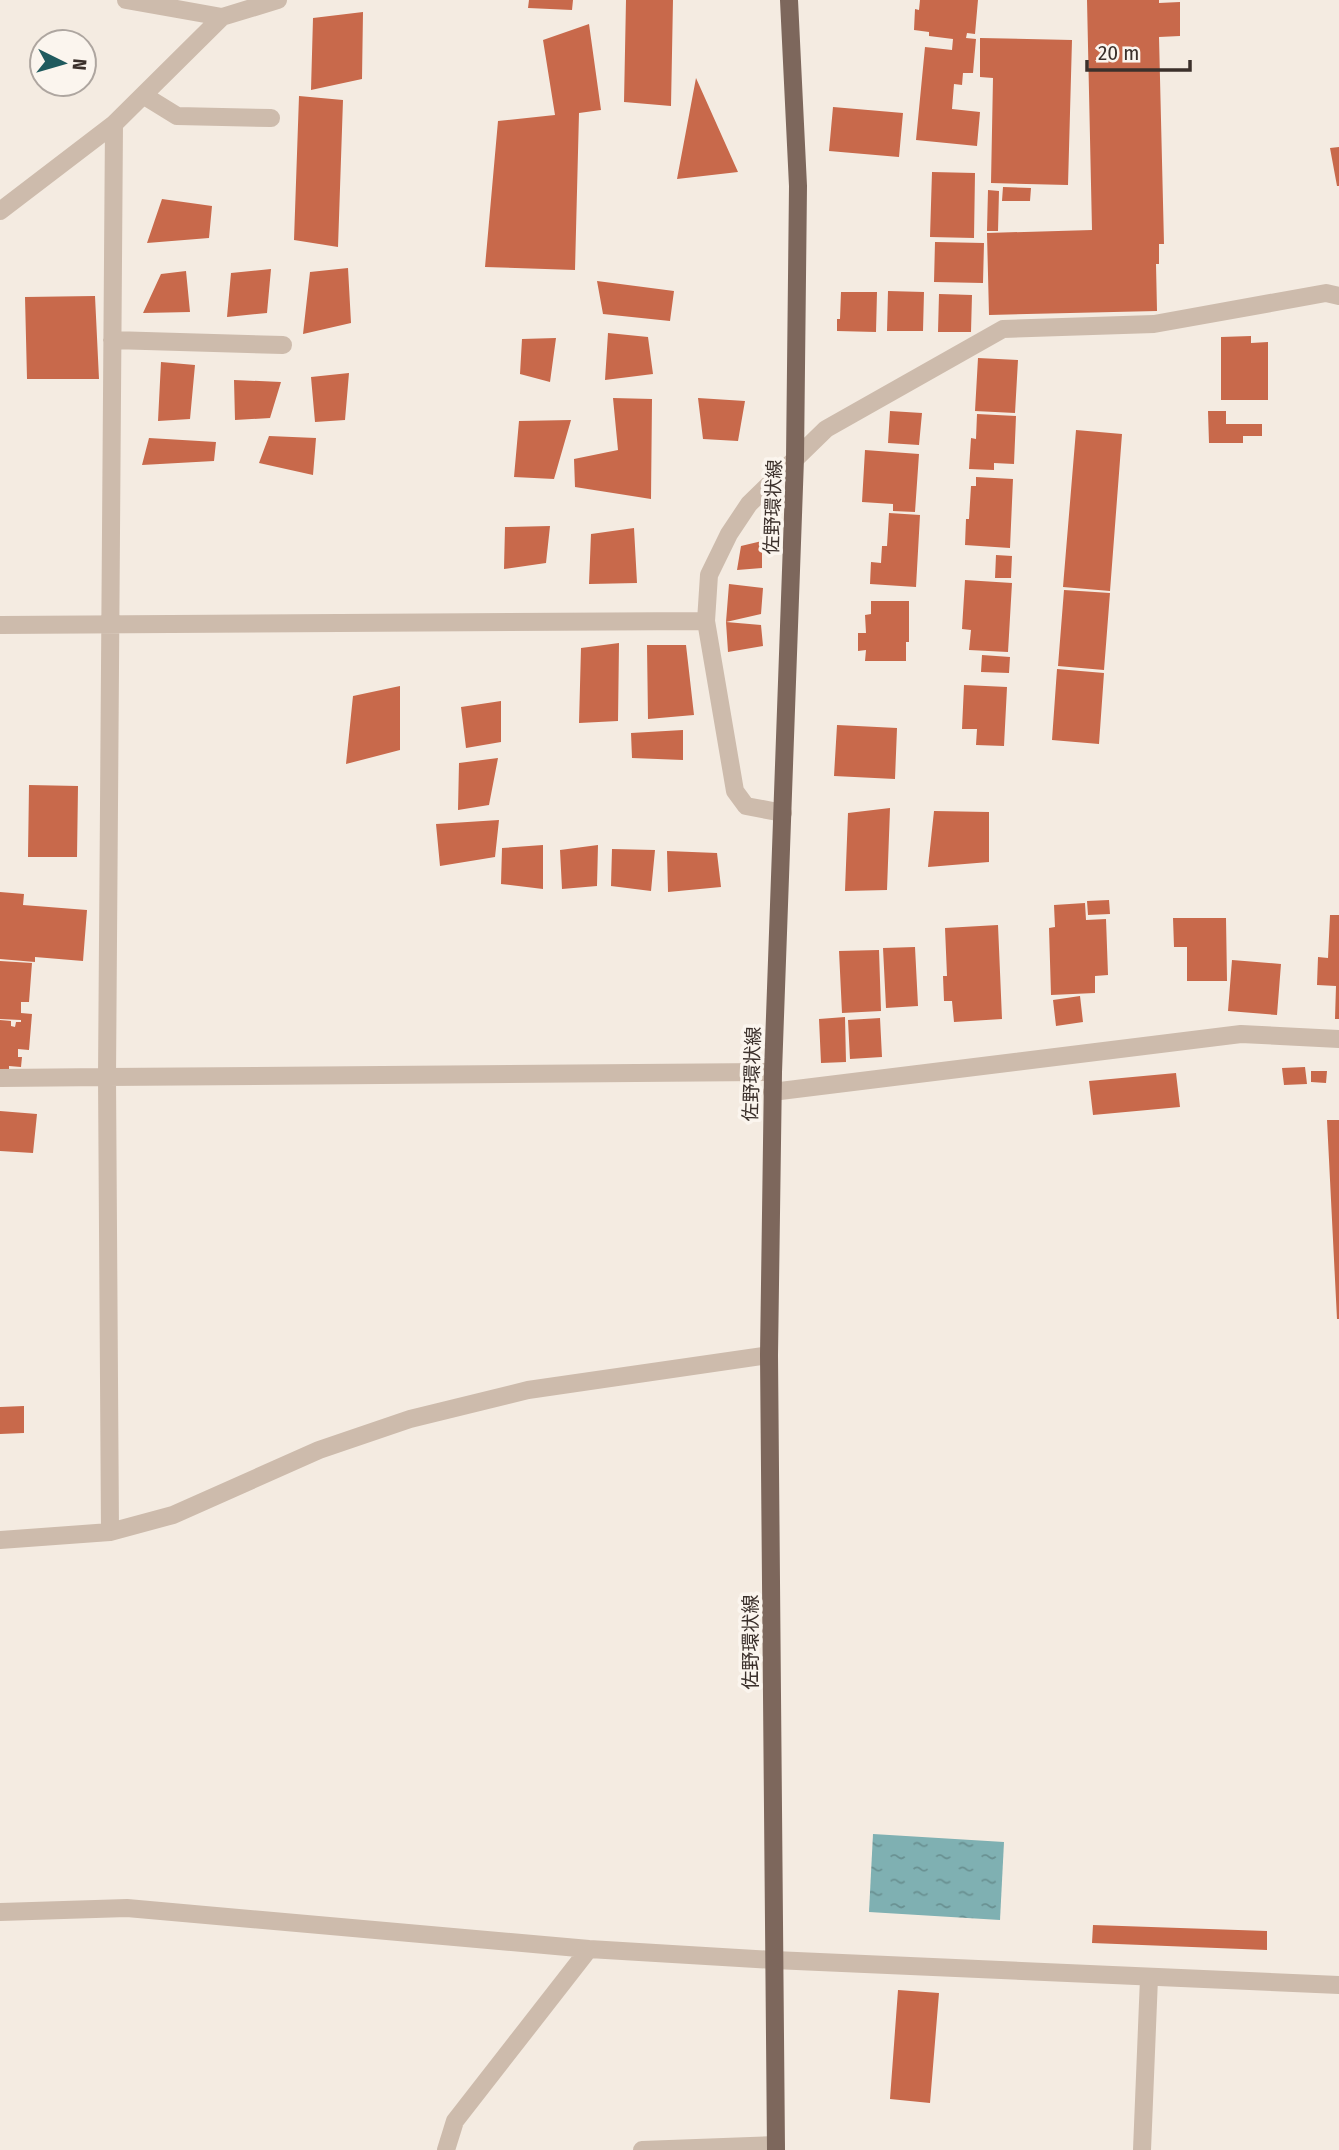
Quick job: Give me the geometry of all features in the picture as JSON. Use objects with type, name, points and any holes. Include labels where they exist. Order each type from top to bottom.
[{"type":"main road","name":"佐野環状線","points":[[776,2148],[769,1355],[772,1092],[796,459],[798,186],[789,0]]},
{"type":"street","points":[[126,0],[222,16],[278,0]]},
{"type":"street","points":[[0,211],[114,124],[222,16]]},
{"type":"street","points":[[143,95],[177,116],[271,118]]},
{"type":"street","points":[[110,1532],[107,1077],[114,124]]},
{"type":"street","points":[[783,813],[746,806],[735,791],[706,621],[709,575],[729,534],[749,503],[826,429],[1003,329],[1154,324],[1326,293],[1339,296]]},
{"type":"street","points":[[112,340],[283,345]]},
{"type":"street","points":[[0,625],[706,621]]},
{"type":"street","points":[[772,1092],[1241,1034],[1339,1039]]},
{"type":"street","points":[[0,1078],[773,1072]]},
{"type":"street","points":[[0,1540],[110,1532],[173,1515],[319,1450],[410,1419],[528,1390],[769,1355]]},
{"type":"street","points":[[0,1912],[127,1908],[589,1949],[774,1960],[1339,1985]]},
{"type":"street","points":[[446,2150],[455,2121],[589,1949]]},
{"type":"street","points":[[1142,2150],[1149,1978]]},
{"type":"street","points":[[642,2150],[776,2148]]},
{"type":"water","points":[[873,1834],[1004,1842],[1000,1920],[869,1912]]},
{"type":"building","points":[[529,0],[573,0],[572,10],[528,8]]},
{"type":"building","points":[[626,0],[673,0],[671,106],[624,102]]},
{"type":"building","points":[[920,0],[978,0],[975,34],[967,33],[966,38],[976,39],[973,73],[963,73],[962,85],[954,84],[952,109],[980,112],[977,146],[916,140],[925,47],[952,50],[953,39],[929,36],[929,32],[914,30],[915,9],[919,10]]},
{"type":"building","points":[[1087,0],[1180,2],[1180,36],[1159,37],[1164,244],[1159,244],[1159,264],[1156,264],[1157,311],[989,315],[987,233],[1092,230]]},
{"type":"building","points":[[363,12],[362,79],[311,90],[313,18]]},
{"type":"building","points":[[589,24],[601,110],[579,113],[575,270],[485,267],[498,121],[555,115],[543,40]]},
{"type":"building","points":[[980,38],[1072,40],[1068,185],[991,183],[993,78],[980,77]]},
{"type":"building","points":[[696,78],[738,172],[677,179]]},
{"type":"building","points":[[299,96],[343,100],[338,247],[294,240]]},
{"type":"building","points":[[833,107],[903,113],[899,157],[829,151]]},
{"type":"building","points":[[1339,147],[1339,186],[1337,186],[1330,148]]},
{"type":"building","points":[[932,172],[975,173],[974,238],[930,237]]},
{"type":"building","points":[[1003,187],[1031,188],[1030,201],[1002,201]]},
{"type":"building","points":[[988,190],[999,191],[998,231],[987,231]]},
{"type":"building","points":[[162,199],[212,206],[209,238],[147,243]]},
{"type":"building","points":[[935,242],[984,243],[983,283],[934,282]]},
{"type":"building","points":[[348,268],[351,323],[303,334],[310,272]]},
{"type":"building","points":[[271,269],[267,313],[227,317],[231,273]]},
{"type":"building","points":[[186,271],[190,312],[143,313],[161,274]]},
{"type":"building","points":[[597,281],[674,291],[670,321],[603,314]]},
{"type":"building","points":[[888,291],[924,292],[923,331],[887,331]]},
{"type":"building","points":[[841,292],[877,292],[876,332],[837,331]]},
{"type":"building","points":[[939,294],[972,295],[971,332],[938,332]]},
{"type":"building","points":[[95,296],[99,379],[27,379],[25,297]]},
{"type":"building","points":[[608,333],[648,337],[653,374],[605,380]]},
{"type":"building","points":[[1251,336],[1251,343],[1268,342],[1268,400],[1221,400],[1221,337]]},
{"type":"building","points":[[556,338],[550,382],[520,374],[522,339]]},
{"type":"building","points":[[978,358],[1018,360],[1015,413],[975,411]]},
{"type":"building","points":[[161,362],[195,365],[190,419],[158,421]]},
{"type":"building","points":[[349,373],[345,420],[315,422],[311,377]]},
{"type":"building","points":[[234,380],[281,382],[270,418],[235,420]]},
{"type":"building","points":[[613,398],[652,399],[651,499],[575,487],[574,459],[618,450]]},
{"type":"building","points":[[698,398],[745,401],[738,441],[703,439]]},
{"type":"building","points":[[890,411],[922,413],[919,445],[888,443]]},
{"type":"building","points":[[1208,411],[1226,411],[1226,424],[1262,424],[1262,436],[1243,436],[1243,443],[1209,443]]},
{"type":"building","points":[[977,414],[1016,416],[1014,464],[994,463],[994,470],[969,469],[971,438],[976,439]]},
{"type":"building","points":[[571,420],[554,479],[514,477],[519,421]]},
{"type":"building","points":[[1076,430],[1122,434],[1110,591],[1063,587]]},
{"type":"building","points":[[269,436],[316,438],[313,475],[259,463]]},
{"type":"building","points":[[149,438],[216,442],[214,461],[142,465]]},
{"type":"building","points":[[865,450],[919,454],[915,512],[893,511],[893,504],[862,502]]},
{"type":"building","points":[[976,477],[1013,479],[1010,548],[965,545],[971,486],[976,486]]},
{"type":"building","points":[[889,513],[920,515],[916,587],[870,584],[871,562],[881,563],[882,546],[887,546]]},
{"type":"building","points":[[550,526],[546,563],[504,569],[505,527]]},
{"type":"building","points":[[634,528],[637,583],[589,584],[591,534]]},
{"type":"building","points":[[762,541],[762,568],[737,570],[741,546]]},
{"type":"building","points":[[996,555],[1012,556],[1011,578],[995,578]]},
{"type":"building","points":[[965,580],[1012,583],[1008,652],[969,650],[971,630],[962,629]]},
{"type":"building","points":[[729,584],[763,588],[761,614],[726,622]]},
{"type":"building","points":[[1064,590],[1110,593],[1104,670],[1058,666]]},
{"type":"building","points":[[871,601],[909,601],[906,661],[865,661],[866,650],[858,651],[858,633],[866,633],[865,615],[871,614]]},
{"type":"building","points":[[726,622],[761,625],[763,646],[728,652]]},
{"type":"building","points":[[619,643],[618,721],[579,723],[581,648]]},
{"type":"building","points":[[647,645],[686,645],[694,715],[648,719]]},
{"type":"building","points":[[982,655],[1010,657],[1009,673],[981,672]]},
{"type":"building","points":[[1057,669],[1104,673],[1099,744],[1052,740]]},
{"type":"building","points":[[964,685],[1007,687],[1004,746],[976,745],[977,729],[962,729]]},
{"type":"building","points":[[400,686],[400,750],[346,764],[353,696]]},
{"type":"building","points":[[501,701],[501,742],[466,748],[461,707]]},
{"type":"building","points":[[837,725],[897,728],[895,779],[834,776]]},
{"type":"building","points":[[683,730],[683,760],[632,758],[631,733]]},
{"type":"building","points":[[498,758],[489,805],[458,810],[459,763]]},
{"type":"building","points":[[29,785],[78,786],[77,857],[28,857]]},
{"type":"building","points":[[890,808],[887,890],[845,891],[848,813]]},
{"type":"building","points":[[934,811],[989,812],[989,862],[928,867]]},
{"type":"building","points":[[499,820],[495,857],[440,866],[436,824]]},
{"type":"building","points":[[543,845],[543,889],[501,884],[502,848]]},
{"type":"building","points":[[598,845],[597,886],[562,889],[560,850]]},
{"type":"building","points":[[612,849],[655,850],[651,891],[611,886]]},
{"type":"building","points":[[667,851],[717,853],[721,887],[668,892]]},
{"type":"building","points":[[0,892],[24,894],[23,905],[87,910],[83,961],[35,957],[35,962],[0,959]]},
{"type":"building","points":[[1109,900],[1110,914],[1088,915],[1087,901]]},
{"type":"building","points":[[1085,903],[1086,920],[1106,919],[1108,975],[1095,976],[1095,993],[1051,995],[1049,928],[1055,927],[1054,905]]},
{"type":"building","points":[[1330,915],[1339,915],[1339,1019],[1335,1019],[1336,986],[1317,985],[1318,957],[1328,958]]},
{"type":"building","points":[[1173,918],[1226,918],[1227,981],[1187,981],[1187,947],[1174,947]]},
{"type":"building","points":[[998,925],[1002,1019],[954,1022],[952,1001],[944,1001],[943,976],[947,976],[945,928]]},
{"type":"building","points":[[915,947],[918,1006],[886,1008],[883,948]]},
{"type":"building","points":[[879,950],[881,1011],[842,1013],[839,951]]},
{"type":"building","points":[[1232,960],[1281,964],[1277,1015],[1228,1011]]},
{"type":"building","points":[[0,961],[32,963],[29,1002],[21,1002],[21,1013],[32,1014],[29,1050],[18,1049],[18,1057],[22,1057],[21,1067],[9,1066],[9,1069],[0,1069],[0,1020],[11,1021],[11,1026],[15,1027],[16,1022],[21,1020],[0,1019]]},
{"type":"building","points":[[1080,996],[1083,1022],[1056,1026],[1053,1000]]},
{"type":"building","points":[[845,1017],[846,1062],[821,1063],[819,1019]]},
{"type":"building","points":[[880,1018],[882,1057],[850,1059],[848,1020]]},
{"type":"building","points":[[1305,1067],[1307,1084],[1284,1085],[1282,1068]]},
{"type":"building","points":[[1311,1071],[1327,1071],[1326,1083],[1311,1082]]},
{"type":"building","points":[[1176,1073],[1180,1107],[1093,1115],[1089,1081]]},
{"type":"building","points":[[0,1111],[37,1114],[33,1153],[0,1151]]},
{"type":"building","points":[[1327,1120],[1339,1120],[1339,1319],[1337,1319]]},
{"type":"building","points":[[24,1406],[24,1433],[0,1434],[0,1407]]},
{"type":"building","points":[[1093,1925],[1267,1931],[1267,1950],[1092,1943]]},
{"type":"building","points":[[898,1990],[939,1993],[930,2103],[890,2099]]}]
